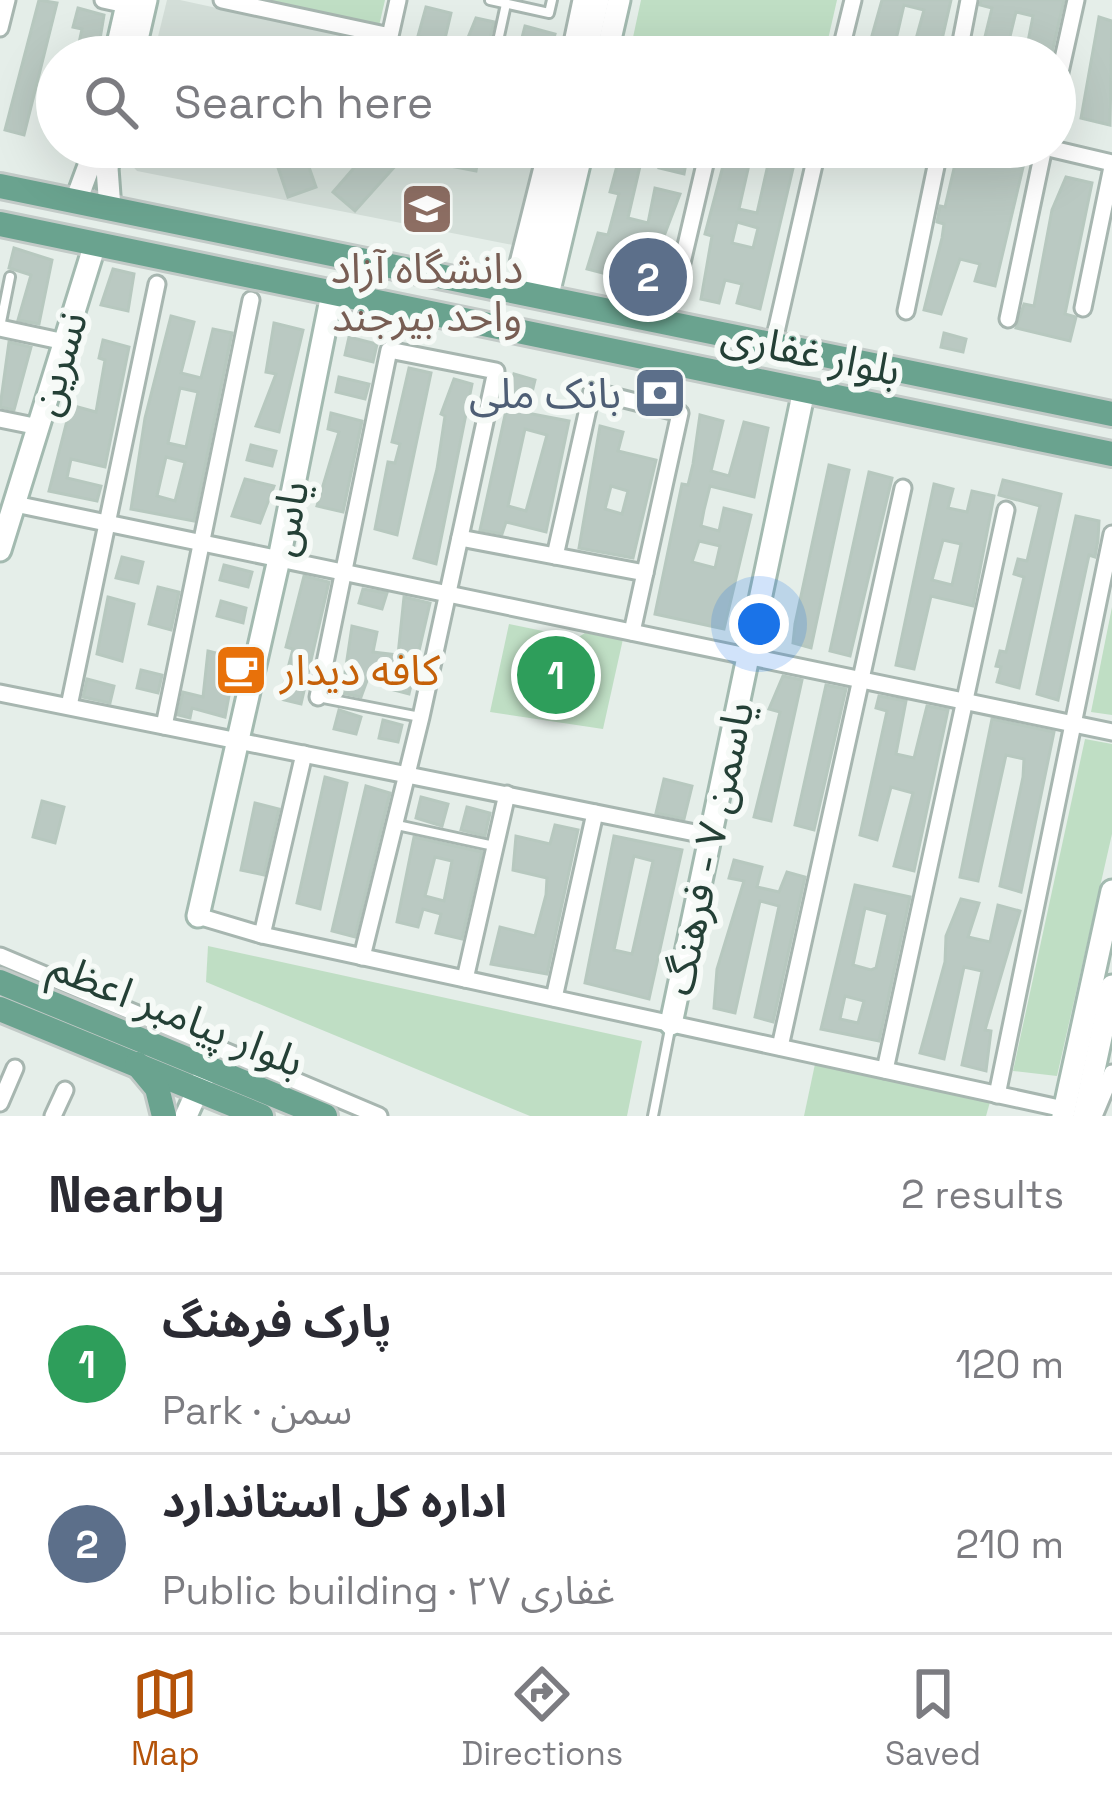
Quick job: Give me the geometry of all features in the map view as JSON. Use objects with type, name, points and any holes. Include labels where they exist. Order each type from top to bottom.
[{"type":"main road","name":"بلوار غفاری","points":[[0,186],[1112,414]]},
{"type":"main road","name":"بلوار غفاری","points":[[0,224],[1112,454]]},
{"type":"main road","points":[[231,273],[239,235]]},
{"type":"main road","name":"بلوار پیامبر اعظم","points":[[0,982],[197,1075],[258,1115]]},
{"type":"main road","name":"بلوار پیامبر اعظم","points":[[0,1009],[135,1063],[197,1075],[325,1116]]},
{"type":"main road","points":[[135,1063],[157,1088],[168,1116]]},
{"type":"main road","points":[[204,1116],[225,1109],[258,1115]]},
{"type":"street","points":[[0,28],[7,0]]},
{"type":"street","points":[[103,0],[133,2]]},
{"type":"street","points":[[222,0],[390,36],[398,0]]},
{"type":"street","points":[[573,36],[581,0]]},
{"type":"street","points":[[590,36],[598,0]]},
{"type":"street","points":[[611,36],[619,0]]},
{"type":"street","points":[[844,36],[853,0]]},
{"type":"street","points":[[1067,36],[1076,0]]},
{"type":"street","points":[[962,36],[969,1]]},
{"type":"street","points":[[122,36],[133,2]]},
{"type":"street","points":[[133,2],[133,36]]},
{"type":"street","points":[[1076,155],[1112,165],[1083,308]]},
{"type":"street","points":[[76,201],[88,168]]},
{"type":"street","points":[[107,168],[110,209]]},
{"type":"street","points":[[537,297],[534,267],[542,199],[554,168]]},
{"type":"street","points":[[537,297],[558,168]]},
{"type":"street","points":[[681,267],[704,168]]},
{"type":"street","points":[[772,345],[813,168]]},
{"type":"street","points":[[906,310],[936,168]]},
{"type":"street","points":[[1008,319],[1040,168]]},
{"type":"street","name":"نسرین","points":[[0,550],[95,244]]},
{"type":"street","points":[[69,706],[157,284]]},
{"type":"street","name":"یاس","points":[[198,916],[279,559],[332,294]]},
{"type":"street","points":[[164,726],[251,300]]},
{"type":"street","points":[[0,328],[65,342]]},
{"type":"street","points":[[318,697],[389,350],[496,371],[408,775],[362,957]]},
{"type":"street","name":"یاسمن ۷ - فرهنگ","points":[[671,1024],[804,390]]},
{"type":"street","points":[[555,556],[592,392],[680,412],[632,632]]},
{"type":"street","points":[[0,419],[38,427]]},
{"type":"street","points":[[780,1047],[902,488]]},
{"type":"street","points":[[885,1070],[1006,510]]},
{"type":"street","points":[[8,516],[107,523],[1112,732]]},
{"type":"street","points":[[997,1095],[1112,535]]},
{"type":"street","points":[[460,538],[645,573]]},
{"type":"street","points":[[0,693],[710,836]]},
{"type":"street","points":[[262,935],[304,754]]},
{"type":"street","points":[[465,979],[507,794]]},
{"type":"street","points":[[554,998],[595,813]]},
{"type":"street","points":[[1070,1114],[1112,891]]},
{"type":"street","points":[[198,916],[262,935],[1070,1114]]},
{"type":"street","points":[[0,956],[379,1116]]},
{"type":"street","points":[[1070,1114],[1112,986]]},
{"type":"street","points":[[0,1103],[15,1068]]},
{"type":"street","points":[[1094,1116],[1112,1073]]},
{"type":"street","points":[[168,1116],[197,1075]]},
{"type":"street","points":[[186,1116],[197,1075]]},
{"type":"street","points":[[53,1116],[65,1090]]},
{"type":"lane","points":[[490,0],[549,13],[552,0]]},
{"type":"lane","points":[[499,36],[506,4]]},
{"type":"lane","points":[[0,328],[10,277]]},
{"type":"lane","points":[[318,697],[421,717]]},
{"type":"lane","points":[[396,824],[496,847]]},
{"type":"lane","points":[[653,1116],[671,1024]]},
{"type":"shaded area","points":[[167,0],[180,0],[346,36],[158,36]]},
{"type":"shaded area","name":"دانشگاه آزاد واحد بیرجند","points":[[134,168],[536,168],[518,246]]},
{"type":"green space","points":[[255,0],[385,0],[379,26]]},
{"type":"green space","points":[[641,0],[837,0],[829,36],[633,36]]},
{"type":"green space","points":[[1112,607],[1112,715],[1091,712]]},
{"type":"green space","points":[[509,624],[577,638],[585,633],[623,639],[603,729],[490,712]]},
{"type":"green space","points":[[1085,739],[1112,744],[1112,834],[1057,1076],[1013,1071]]},
{"type":"green space","points":[[208,946],[642,1041],[627,1116],[530,1116],[206,982]]},
{"type":"green space","points":[[815,1064],[990,1102],[986,1116],[804,1116]]},
{"type":"building","points":[[39,0],[57,3],[49,36],[36,36],[36,87],[24,135],[5,130]]},
{"type":"building","points":[[882,0],[951,0],[943,36],[917,36],[924,10],[904,5],[897,36],[872,36]]},
{"type":"building","points":[[981,0],[1064,0],[1056,36],[1029,36],[1033,16],[1016,12],[1010,36],[985,36],[992,8],[980,5]]},
{"type":"building","points":[[426,7],[451,13],[446,36],[418,36]]},
{"type":"building","points":[[78,8],[104,15],[100,36],[80,36],[82,29],[73,27]]},
{"type":"building","points":[[1099,17],[1112,21],[1110,125],[1081,118]]},
{"type":"building","points":[[476,18],[494,22],[490,36],[469,36]]},
{"type":"building","points":[[525,26],[555,34],[554,36],[522,36]]},
{"type":"building","points":[[278,168],[309,168],[316,187],[288,197]]},
{"type":"building","points":[[354,168],[393,168],[355,211],[333,192]]},
{"type":"building","points":[[616,168],[640,168],[628,218],[648,223],[655,188],[680,194],[653,265],[619,256],[614,276],[587,269],[598,233],[608,235],[619,194],[610,192]]},
{"type":"building","points":[[722,168],[748,168],[739,209],[757,213],[767,168],[793,168],[760,309],[737,303],[742,284],[725,280],[719,303],[701,299],[712,236],[705,234]],"holes":[[[737,222],[758,228],[753,248],[732,243]]]},
{"type":"building","points":[[954,168],[1023,168],[995,286],[975,281],[980,264],[960,259],[941,314],[924,310],[942,238],[944,224],[937,222],[940,206],[945,207]]},
{"type":"building","points":[[1066,177],[1092,183],[1065,314],[1076,317],[1070,341],[1016,328],[1024,304],[1034,306],[1052,210]]},
{"type":"building","points":[[14,248],[52,260],[39,324],[18,320],[31,275],[9,268]]},
{"type":"building","points":[[644,267],[667,273],[662,294],[639,288]]},
{"type":"building","points":[[113,269],[134,274],[128,311],[101,305]]},
{"type":"building","points":[[171,316],[194,322],[181,373],[201,378],[213,329],[232,333],[194,521],[131,509],[145,418]],"holes":[[[180,388],[198,392],[186,447],[168,443]],[[166,457],[185,462],[175,501],[157,496]]]},
{"type":"building","points":[[274,323],[303,330],[279,432],[256,426],[276,374],[266,372]]},
{"type":"building","points":[[944,333],[966,339],[963,352],[941,347]]},
{"type":"building","points":[[349,337],[377,344],[373,362],[345,355]]},
{"type":"building","points":[[103,340],[129,347],[105,467],[71,459],[67,478],[101,486],[97,501],[49,491],[71,405],[96,412],[105,360],[99,358]]},
{"type":"building","points":[[9,342],[31,347],[14,410],[0,407]]},
{"type":"building","points":[[409,368],[431,373],[397,535],[375,529],[388,462],[395,463],[400,444],[392,442]]},
{"type":"building","points":[[514,374],[535,380],[527,413],[569,421],[546,532],[506,522],[502,534],[480,530]],"holes":[[[525,429],[547,435],[526,511],[508,506]]]},
{"type":"building","points":[[339,377],[369,384],[365,399],[336,392]]},
{"type":"building","points":[[454,379],[472,384],[436,564],[414,558],[437,469],[445,416],[441,414]]},
{"type":"building","name":"بانک ملی","points":[[652,380],[674,385],[670,398],[649,393]]},
{"type":"building","points":[[331,413],[362,421],[343,512],[317,506],[339,432],[328,429]]},
{"type":"building","points":[[700,415],[723,421],[711,471],[729,476],[744,422],[768,428],[754,497],[710,486],[704,510],[701,526],[719,531],[724,508],[751,515],[724,629],[655,614],[682,484],[688,485]],"holes":[[[699,541],[720,546],[715,568],[692,562]]]},
{"type":"building","points":[[600,426],[623,432],[618,451],[656,460],[633,558],[579,548]],"holes":[[[611,486],[628,491],[622,514],[605,509]]]},
{"type":"building","points":[[251,445],[276,451],[272,466],[247,460]]},
{"type":"building","points":[[829,465],[849,470],[811,648],[793,643]]},
{"type":"building","points":[[869,472],[892,478],[850,656],[830,651]]},
{"type":"building","points":[[245,479],[274,486],[260,523],[232,516]]},
{"type":"building","points":[[1003,480],[1061,494],[1019,688],[997,682],[1001,667],[996,666],[1000,651],[1006,652],[1024,577],[1014,574],[1018,559],[1027,561],[1040,506],[999,495]]},
{"type":"building","points":[[934,484],[953,489],[948,508],[967,512],[972,491],[994,496],[973,606],[931,596],[914,669],[896,665]],"holes":[[[943,540],[961,544],[952,585],[932,580]]]},
{"type":"building","points":[[1076,516],[1099,521],[1098,540],[1095,557],[1089,555],[1058,700],[1037,694]]},
{"type":"building","points":[[122,557],[143,562],[138,583],[116,578]]},
{"type":"building","points":[[224,565],[252,572],[248,587],[220,580]]},
{"type":"building","points":[[304,576],[329,582],[301,704],[280,699],[293,649],[286,647]]},
{"type":"building","points":[[158,587],[179,592],[171,630],[149,624]]},
{"type":"building","points":[[363,589],[387,593],[382,609],[359,603]]},
{"type":"building","points":[[108,597],[134,604],[122,661],[97,654]]},
{"type":"building","points":[[404,597],[430,603],[409,694],[386,688],[391,671],[372,667],[361,697],[342,693],[352,626],[377,632],[373,652],[398,655]]},
{"type":"building","points":[[221,601],[246,608],[243,623],[217,616]]},
{"type":"building","points":[[208,651],[236,658],[225,717],[192,708],[190,718],[178,715],[183,692],[203,697]]},
{"type":"building","points":[[141,670],[162,675],[158,693],[137,688]]},
{"type":"building","points":[[783,676],[802,680],[771,821],[754,817],[780,712],[769,709]]},
{"type":"building","points":[[87,679],[114,686],[110,703],[83,697]]},
{"type":"building","points":[[826,685],[846,689],[814,830],[795,825]]},
{"type":"building","points":[[879,696],[906,701],[896,754],[914,758],[927,706],[948,710],[914,871],[894,866],[913,793],[891,787],[877,840],[860,835],[887,711],[876,708]]},
{"type":"building","points":[[339,710],[361,717],[356,734],[334,729]]},
{"type":"building","points":[[992,719],[1054,732],[1021,892],[1000,886],[1024,759],[1006,755],[978,881],[960,877]]},
{"type":"building","points":[[383,720],[402,725],[398,742],[379,738]]},
{"type":"building","points":[[325,777],[347,783],[320,909],[297,903]]},
{"type":"building","points":[[664,779],[692,786],[684,819],[656,813]]},
{"type":"building","points":[[366,786],[390,793],[355,937],[332,931]]},
{"type":"building","points":[[421,797],[448,804],[442,826],[416,818]]},
{"type":"building","points":[[42,801],[64,807],[55,843],[33,837]]},
{"type":"building","points":[[255,803],[279,809],[264,875],[241,870]]},
{"type":"building","points":[[467,807],[490,813],[485,836],[461,830]]},
{"type":"building","points":[[555,825],[578,830],[547,974],[491,964],[500,927],[535,936],[546,895],[547,878],[513,870],[516,836],[550,844]]},
{"type":"building","points":[[614,836],[682,850],[649,999],[585,983]],"holes":[[[634,856],[653,861],[632,954],[614,950]]]},
{"type":"building","points":[[414,837],[482,852],[462,939],[436,933],[441,914],[423,909],[418,927],[397,922]],"holes":[[[435,857],[452,861],[444,901],[425,896]]]},
{"type":"building","points":[[734,860],[762,867],[757,887],[779,892],[787,872],[805,877],[773,1022],[755,1017],[779,906],[760,901],[735,1013],[714,1008],[717,969],[744,881],[729,878]]},
{"type":"building","points":[[855,885],[910,897],[879,1041],[821,1029]],"holes":[[[865,908],[888,914],[876,968],[871,970],[853,965]],[[845,996],[864,1001],[858,1023],[840,1019]]]},
{"type":"building","points":[[961,899],[979,903],[968,937],[990,942],[998,905],[1020,911],[985,1030],[991,1031],[986,1071],[962,1065],[982,971],[964,967],[944,1059],[920,1053],[945,962],[946,936]]},
{"type":"place","name":"دانشگاه آزاد واحد بیرجند","points":[[427,209]]},
{"type":"place","name":"اداره کل استاندارد","points":[[648,277]]},
{"type":"place","name":"بانک ملی","points":[[660,393]]},
{"type":"place","name":"کافه دیدار","points":[[241,670]]},
{"type":"place","name":"پارک فرهنگ","points":[[556,675]]}]
